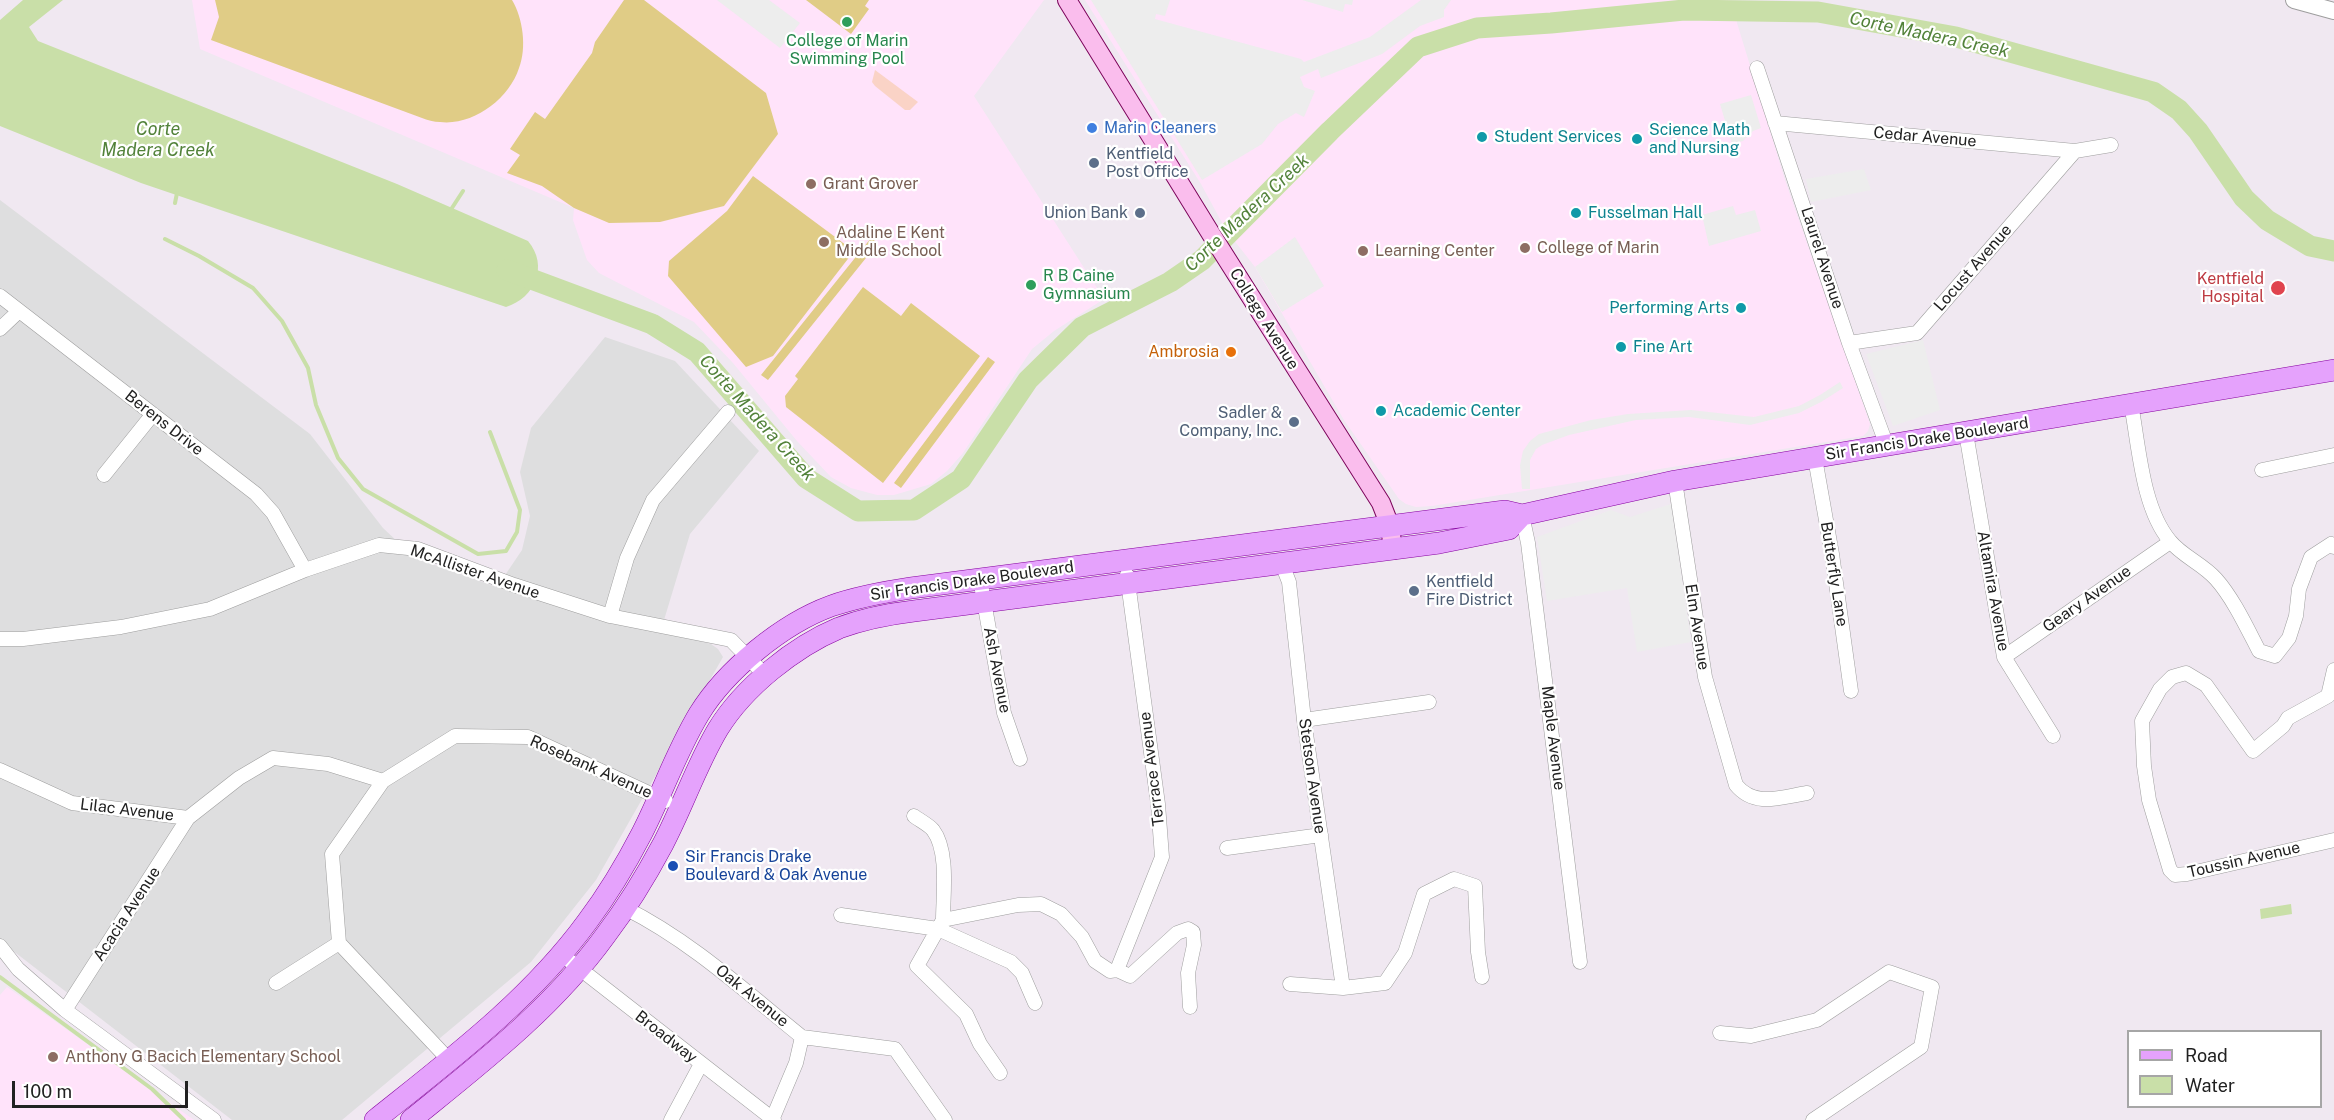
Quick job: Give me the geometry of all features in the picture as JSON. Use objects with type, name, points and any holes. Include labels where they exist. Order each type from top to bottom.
[{"type":"main road","name":"College Avenue","points":[[1067,0],[1229,263],[1382,503],[1390,526],[1393,550]]},
{"type":"main road","name":"Sir Francis Drake Boulevard","points":[[375,1120],[500,1017],[561,954],[612,886],[642,832],[700,713],[749,657],[784,632],[829,607],[888,591],[1505,511],[1522,515],[1675,481],[2334,370]]},
{"type":"main road","name":"Sir Francis Drake Boulevard","points":[[411,1120],[516,1033],[579,969],[626,908],[663,843],[702,758],[719,727],[740,699],[765,675],[799,651],[838,629],[891,614],[1393,550],[1480,536],[1509,529],[1522,515]]},
{"type":"street","points":[[2297,1],[2334,11]]},
{"type":"street","name":"Laurel Avenue","points":[[1757,68],[1849,343],[1887,446]]},
{"type":"street","name":"Cedar Avenue","points":[[1775,123],[2075,151],[2111,145]]},
{"type":"street","name":"Locust Avenue","points":[[1849,343],[1917,333],[2075,151]]},
{"type":"street","name":"Berens Drive","points":[[0,296],[256,494],[273,513],[305,570]]},
{"type":"street","points":[[0,329],[19,311]]},
{"type":"street","points":[[2131,404],[2148,497],[2154,514],[2170,542],[2216,579],[2246,625],[2259,651],[2276,656],[2289,638],[2296,616],[2299,589],[2311,556],[2331,544],[2334,547]]},
{"type":"street","points":[[610,616],[627,558],[653,500],[728,412]]},
{"type":"street","points":[[104,475],[153,414]]},
{"type":"street","name":"Altamira Avenue","points":[[1966,433],[2004,657],[2053,736]]},
{"type":"street","points":[[2262,470],[2334,455]]},
{"type":"street","name":"Butterfly Lane","points":[[1815,458],[1832,554],[1851,691]]},
{"type":"street","name":"Elm Avenue","points":[[1675,481],[1705,677],[1736,785],[1743,794],[1753,799],[1808,793]]},
{"type":"street","name":"Maple Avenue","points":[[1522,515],[1528,543],[1580,962]]},
{"type":"street","name":"Geary Avenue","points":[[2004,657],[2170,542]]},
{"type":"street","name":"McAllister Avenue","points":[[0,639],[23,639],[122,627],[210,609],[305,570],[379,545],[418,549],[514,585],[610,616],[730,640],[765,675]]},
{"type":"street","name":"Terrace Avenue","points":[[1117,970],[1162,857],[1158,804],[1126,560]]},
{"type":"street","name":"Stetson Avenue","points":[[1282,564],[1289,582],[1304,720],[1343,988]]},
{"type":"street","name":"Ash Avenue","points":[[980,579],[1004,713],[1020,759]]},
{"type":"street","name":"Toussin Avenue","points":[[2334,670],[2328,696],[2288,718],[2283,726],[2253,751],[2206,685],[2186,673],[2172,677],[2160,689],[2142,721],[2144,766],[2150,800],[2170,870],[2175,875],[2334,840]]},
{"type":"street","points":[[1304,720],[1429,702]]},
{"type":"street","name":"Rosebank Avenue","points":[[339,943],[332,854],[383,781],[455,736],[528,737],[680,808]]},
{"type":"street","name":"Lilac Avenue","points":[[0,770],[72,803],[189,818],[239,778],[273,758],[328,764],[383,781]]},
{"type":"street","points":[[914,816],[933,830],[942,851],[944,877],[940,924],[918,966],[966,1014],[980,1044],[1000,1073]]},
{"type":"street","name":"Acacia Avenue","points":[[65,1010],[189,818]]},
{"type":"street","points":[[1227,848],[1321,835]]},
{"type":"street","points":[[1290,984],[1343,988],[1385,983],[1405,954],[1424,894],[1454,879],[1475,886],[1478,952],[1482,977]]},
{"type":"street","points":[[841,915],[940,924],[1018,905],[1041,904],[1061,914],[1082,937],[1095,961],[1110,971],[1117,970],[1126,976],[1134,975],[1178,933],[1188,929],[1193,932],[1195,938],[1188,973],[1190,1007]]},
{"type":"street","name":"Oak Avenue","points":[[626,908],[643,916],[716,966],[802,1037],[796,1063],[772,1120]]},
{"type":"street","points":[[940,924],[1011,962],[1022,973],[1035,1003]]},
{"type":"street","points":[[276,983],[339,943],[449,1060]]},
{"type":"street","points":[[0,946],[18,969],[65,1010],[214,1120]]},
{"type":"street","name":"Broadway","points":[[561,954],[772,1120]]},
{"type":"street","points":[[1720,1033],[1751,1036],[1817,1020],[1889,972],[1932,987],[1921,1047],[1813,1120]]},
{"type":"street","points":[[802,1037],[895,1049],[945,1120]]},
{"type":"street","points":[[671,1120],[701,1064]]},
{"type":"shaded area","points":[[192,0],[1044,0],[974,96],[1104,299],[1054,331],[1032,349],[963,453],[931,484],[894,495],[877,495],[851,488],[831,477],[797,441],[733,363],[694,322],[599,273],[587,260],[573,220],[574,208],[200,49]]},
{"type":"shaded area","points":[[215,0],[512,0],[519,15],[523,33],[523,51],[514,79],[507,90],[488,108],[465,120],[433,121],[211,40],[219,17]]},
{"type":"shaded area","points":[[624,0],[644,0],[766,93],[778,134],[724,206],[660,222],[609,223],[574,208],[542,186],[507,173],[520,155],[510,149],[535,112],[545,119],[592,53],[595,42]]},
{"type":"shaded area","points":[[717,0],[769,0],[800,23],[780,48]]},
{"type":"shaded area","name":"College of Marin Swimming Pool","points":[[806,0],[869,0],[865,6],[869,9],[851,34]]},
{"type":"shaded area","name":"College of Marin","points":[[1085,0],[1730,0],[1785,180],[1870,424],[1868,431],[1863,436],[1432,506],[1416,507],[1406,504],[1399,499],[1344,420],[1255,267],[1226,230],[1201,184]]},
{"type":"shaded area","points":[[1091,0],[1170,0],[1165,16],[1156,14],[1155,19],[1301,59],[1304,62],[1370,37],[1421,0],[1451,0],[1444,10],[1444,17],[1420,26],[1382,54],[1321,78],[1318,69],[1300,77],[1304,87],[1315,91],[1304,117],[1296,113],[1278,124],[1262,144],[1202,180]]},
{"type":"shaded area","points":[[1302,0],[1353,0],[1352,5],[1345,4],[1343,12]]},
{"type":"shaded area","points":[[875,70],[918,102],[910,110],[905,110],[872,82]]},
{"type":"shaded area","points":[[1751,95],[1761,128],[1753,131],[1743,141],[1732,144],[1720,104]]},
{"type":"shaded area","points":[[1864,169],[1871,190],[1811,202],[1806,179]]},
{"type":"shaded area","points":[[753,176],[854,251],[773,356],[746,367],[668,276],[669,261],[727,211]]},
{"type":"shaded area","points":[[0,200],[310,434],[383,528],[415,558],[497,587],[522,550],[530,516],[520,472],[531,428],[605,337],[675,361],[759,451],[690,534],[661,630],[711,644],[723,657],[596,880],[531,962],[342,1120],[232,1120],[12,950],[0,958]]},
{"type":"shaded area","points":[[1733,206],[1736,215],[1755,210],[1761,231],[1709,246],[1702,215]]},
{"type":"shaded area","points":[[1295,237],[1324,286],[1282,312],[1255,267]]},
{"type":"shaded area","points":[[871,238],[878,243],[768,380],[761,375]]},
{"type":"shaded area","points":[[863,287],[901,316],[911,303],[980,356],[883,483],[786,407],[785,396],[798,379],[795,376]]},
{"type":"shaded area","points":[[1923,340],[1940,410],[1893,426],[1866,354]]},
{"type":"shaded area","points":[[988,357],[995,362],[901,488],[894,483]]},
{"type":"shaded area","points":[[1840,382],[1843,388],[1799,413],[1750,425],[1689,417],[1636,420],[1569,435],[1536,449],[1530,460],[1530,489],[1522,489],[1520,465],[1523,451],[1539,434],[1591,420],[1628,414],[1691,410],[1754,417],[1799,406]]},
{"type":"shaded area","points":[[1671,504],[1691,642],[1637,652],[1627,588],[1547,601],[1537,537],[1611,510],[1630,517]]},
{"type":"shaded area","name":"Anthony G Bacich Elementary School","points":[[7,987],[194,1120],[0,1120],[0,995]]},
{"type":"water","name":"Corte Madera Creek","points":[[23,0],[63,0],[29,27],[38,41],[397,184],[528,241],[538,261],[536,280],[531,289],[516,303],[506,307],[141,183],[0,126],[0,20]]},
{"type":"water","points":[[2291,904],[2292,914],[2261,919],[2260,909]]},
{"type":"waterway","name":"Corte Madera Creek","points":[[507,270],[652,324],[697,352],[806,478],[858,511],[914,510],[961,479],[1028,380],[1082,327],[1170,282],[1202,260],[1330,131],[1418,47],[1477,28],[1684,10],[1818,12],[1956,37],[2153,92],[2179,110],[2198,131],[2244,198],[2267,220],[2310,246],[2334,251]]},
{"type":"waterway","points":[[450,211],[463,191]]},
{"type":"waterway","points":[[175,203],[177,193]]},
{"type":"waterway","points":[[165,239],[253,288],[282,321],[308,368],[316,405],[338,458],[363,489],[478,554],[506,551],[517,532],[520,510],[490,432]]},
{"type":"waterway","points":[[0,977],[152,1089],[184,1120]]},
{"type":"place","name":"College of Marin Swimming Pool","points":[[847,22]]},
{"type":"place","name":"Marin Cleaners","points":[[1092,128]]},
{"type":"place","name":"Student Services","points":[[1482,137]]},
{"type":"place","name":"Science Math and Nursing","points":[[1637,139]]},
{"type":"place","name":"Kentfield Post Office","points":[[1094,163]]},
{"type":"place","name":"Grant Grover","points":[[811,184]]},
{"type":"place","name":"Union Bank","points":[[1140,213]]},
{"type":"place","name":"Fusselman Hall","points":[[1576,213]]},
{"type":"place","name":"Adaline E Kent Middle School","points":[[824,242]]},
{"type":"place","name":"College of Marin","points":[[1525,248]]},
{"type":"place","name":"Learning Center","points":[[1363,251]]},
{"type":"place","name":"R B Caine Gymnasium","points":[[1031,285]]},
{"type":"place","name":"Kentfield Hospital","points":[[2278,288]]},
{"type":"place","name":"Performing Arts","points":[[1741,308]]},
{"type":"place","name":"Fine Art","points":[[1621,347]]},
{"type":"place","name":"Ambrosia","points":[[1231,352]]},
{"type":"place","name":"Academic Center","points":[[1381,411]]},
{"type":"place","name":"Sadler & Company, Inc.","points":[[1294,422]]},
{"type":"place","name":"Kentfield Fire District","points":[[1414,591]]},
{"type":"place","name":"Sir Francis Drake Boulevard & Oak Avenue","points":[[673,866]]},
{"type":"place","name":"Anthony G Bacich Elementary School","points":[[53,1057]]}]
